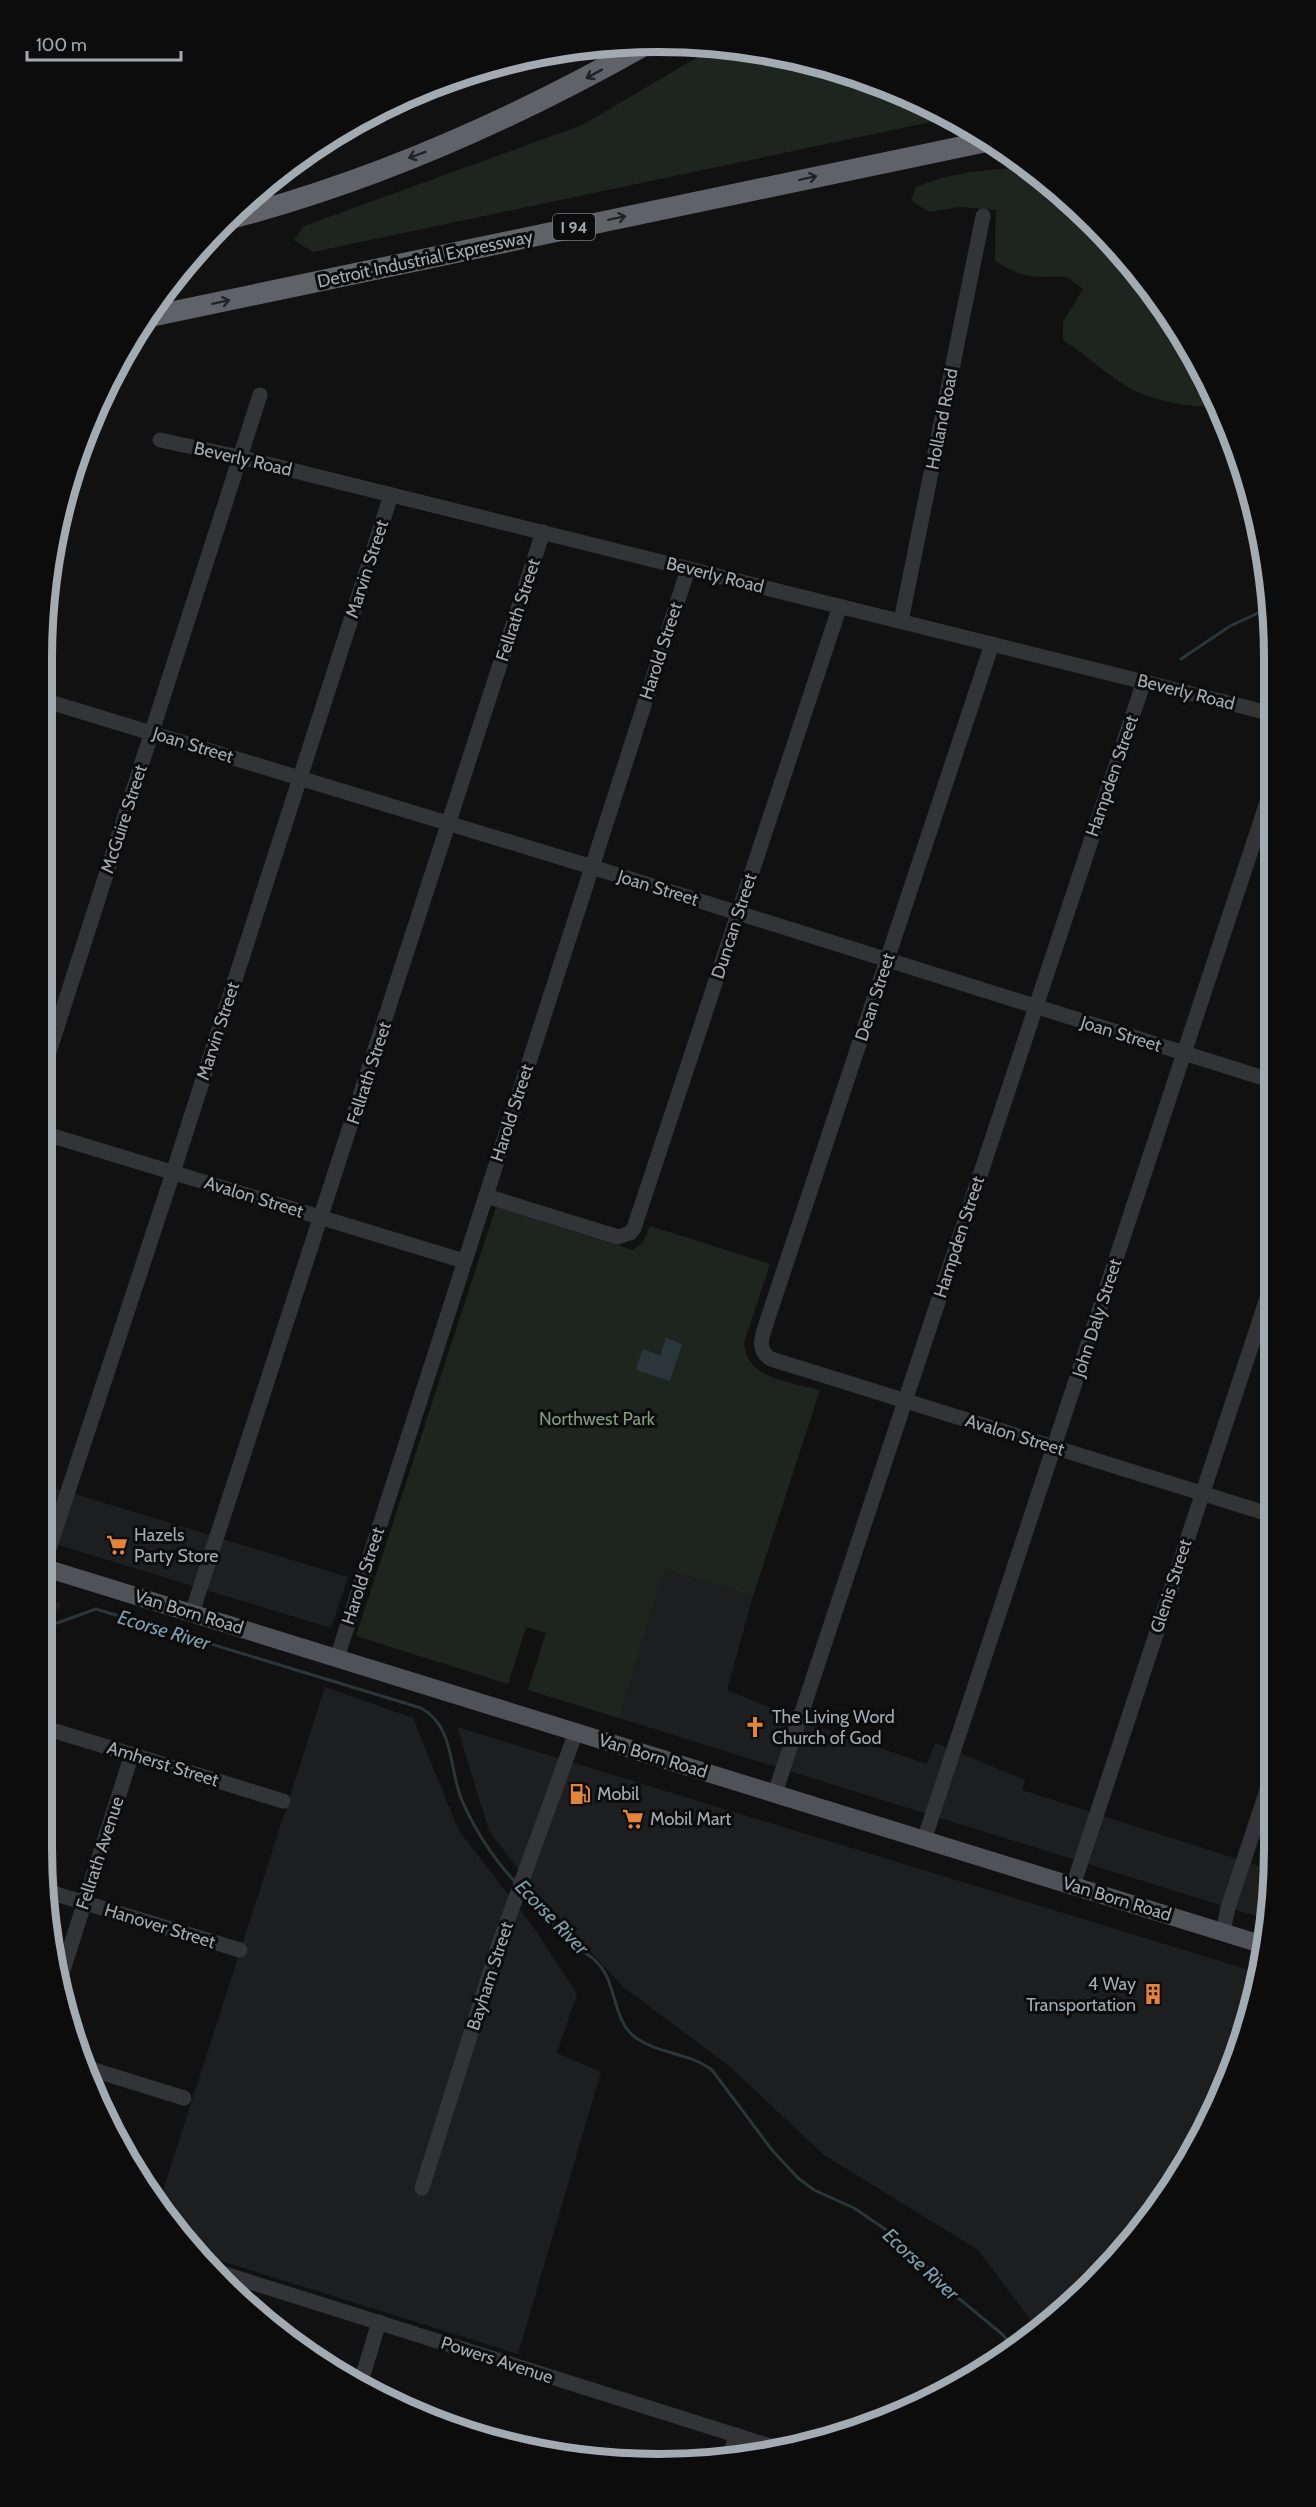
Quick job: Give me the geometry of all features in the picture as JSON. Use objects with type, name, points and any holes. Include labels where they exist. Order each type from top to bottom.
[{"type":"highway","points":[[247,215],[281,206],[447,144],[564,90],[630,53]]},
{"type":"highway","name":"Detroit Industrial Expressway","points":[[161,314],[975,143]]},
{"type":"main road","name":"Van Born Road","points":[[52,1570],[1256,1943]]},
{"type":"street","name":"Holland Road","points":[[901,621],[983,216]]},
{"type":"street","name":"McGuire Street","points":[[52,1043],[260,394]]},
{"type":"street","name":"Beverly Road","points":[[160,440],[239,457],[1264,712]]},
{"type":"street","name":"Marvin Street","points":[[52,1540],[392,495]]},
{"type":"street","name":"Fellrath Street","points":[[192,1613],[543,532]]},
{"type":"street","name":"Harold Street","points":[[337,1658],[688,569]]},
{"type":"street","name":"Duncan Street","points":[[486,1196],[618,1237],[630,1233],[634,1228],[840,606]]},
{"type":"street","name":"Dean Street","points":[[762,1351],[760,1344],[768,1318],[992,644]]},
{"type":"street","name":"Hampden Street","points":[[775,1793],[1143,681]]},
{"type":"street","name":"Joan Street","points":[[52,703],[592,867],[1264,1078]]},
{"type":"street","name":"John Daly Street","points":[[924,1840],[1264,811]]},
{"type":"street","name":"Avalon Street","points":[[52,1136],[464,1261]]},
{"type":"street","name":"Glenis Street","points":[[1072,1886],[1264,1307]]},
{"type":"street","name":"Avalon Street","points":[[762,1351],[771,1359],[1264,1512]]},
{"type":"street","name":"Amherst Street","points":[[52,1730],[283,1800]]},
{"type":"street","name":"Bayham Street","points":[[422,2188],[499,1944],[576,1732]]},
{"type":"street","name":"Fellrath Avenue","points":[[64,1967],[132,1754]]},
{"type":"street","points":[[1223,1932],[1228,1908],[1264,1799]]},
{"type":"street","name":"Hanover Street","points":[[54,1894],[240,1950]]},
{"type":"street","points":[[95,2070],[184,2098]]},
{"type":"street","name":"Powers Avenue","points":[[228,2275],[766,2445]]},
{"type":"street","points":[[362,2377],[379,2322]]},
{"type":"street","points":[[732,2450],[736,2435]]},
{"type":"shaded area","points":[[666,1338],[682,1344],[670,1381],[636,1370],[642,1351],[644,1349],[660,1356]]},
{"type":"shaded area","points":[[52,1487],[348,1577],[331,1628],[52,1543]]},
{"type":"shaded area","points":[[665,1568],[753,1596],[727,1690],[810,1724],[927,1764],[935,1743],[1025,1780],[1022,1790],[1259,1866],[1264,1852],[1259,1917],[619,1718]]},
{"type":"shaded area","points":[[52,1601],[62,1604],[52,1616]]},
{"type":"shaded area","points":[[325,1687],[413,1718],[459,1831],[534,1928],[577,1994],[557,2053],[601,2072],[518,2354],[212,2258],[178,2218],[162,2195]]},
{"type":"shaded area","points":[[457,1727],[1251,1971],[1243,2006],[1217,2081],[1182,2152],[1138,2218],[1113,2248],[1086,2277],[1033,2324],[978,2250],[824,2155],[728,2065],[623,1987],[534,1890],[489,1831]]},
{"type":"green space","points":[[703,54],[776,64],[815,73],[890,99],[937,121],[313,252],[294,240],[304,226],[582,125]]},
{"type":"green space","points":[[1013,168],[1057,203],[1086,230],[1138,289],[1161,322],[1182,355],[1208,407],[1181,404],[1131,389],[1063,340],[1063,322],[1083,289],[1067,277],[1023,275],[995,261],[996,210],[960,207],[929,212],[911,200],[916,187],[942,178]]},
{"type":"green space","name":"Northwest Park","points":[[496,1207],[633,1250],[643,1242],[650,1226],[770,1264],[744,1342],[746,1354],[752,1364],[772,1377],[820,1390],[753,1596],[665,1569],[619,1718],[528,1690],[546,1633],[526,1627],[508,1684],[356,1636]]},
{"type":"waterway","points":[[1181,659],[1230,626],[1261,612]]},
{"type":"waterway","name":"Ecorse River","points":[[52,1623],[96,1609],[421,1708],[432,1716],[445,1736],[457,1786],[472,1821],[492,1853],[516,1883]]},
{"type":"waterway","name":"Ecorse River","points":[[524,1893],[568,1940],[593,1958],[601,1967],[609,1981],[620,2017],[629,2032],[645,2043],[694,2060],[712,2070],[772,2150],[798,2178],[814,2190],[854,2208],[895,2236],[917,2255],[945,2287],[1009,2342]]},
{"type":"place","name":"Hazels Party Store","points":[[117,1545]]},
{"type":"place","name":"The Living Word Church of God","points":[[755,1727]]},
{"type":"place","name":"Mobil","points":[[580,1794]]},
{"type":"place","name":"Mobil Mart","points":[[633,1819]]},
{"type":"place","name":"4 Way Transportation","points":[[1153,1994]]}]
